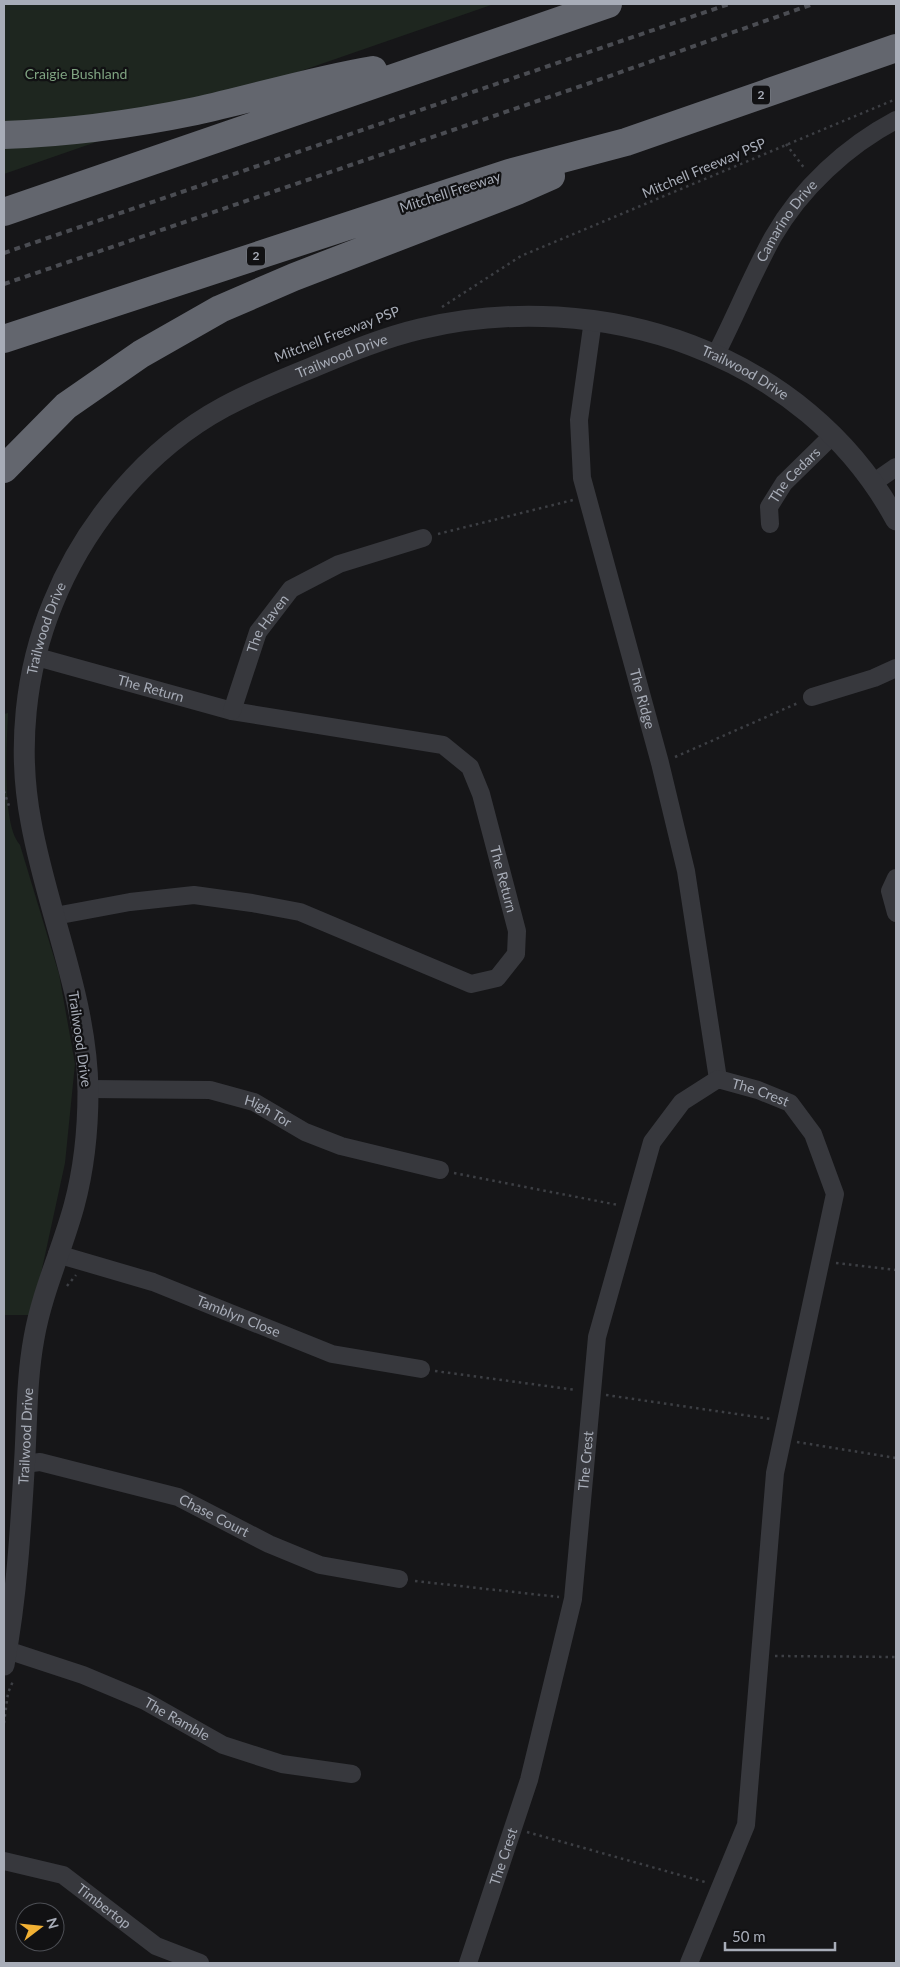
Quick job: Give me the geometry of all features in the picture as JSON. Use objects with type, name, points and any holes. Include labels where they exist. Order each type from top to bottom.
[{"type":"highway","points":[[4,212],[608,4]]},
{"type":"highway","name":"Mitchell Freeway","points":[[4,339],[509,173],[626,142],[896,48]]},
{"type":"highway","points":[[4,135],[62,131],[142,121],[197,111],[322,79],[459,54]]},
{"type":"highway","points":[[4,469],[66,406],[141,354],[220,309],[294,277],[517,191],[626,142]]},
{"type":"street","name":"Camarino Drive","points":[[716,354],[773,237],[815,182],[860,143],[896,120]]},
{"type":"street","name":"Trailwood Drive","points":[[5,1657],[16,1572],[28,1386],[35,1333],[79,1184],[88,1089],[80,1015],[31,822],[25,771],[26,718],[32,674],[44,627],[67,571],[106,511],[154,457],[187,430],[220,408],[257,390],[356,349],[422,328],[456,322],[516,316],[593,320],[656,333],[716,354],[748,370],[786,394],[834,435],[873,483],[896,520]]},
{"type":"street","name":"The Ridge","points":[[593,320],[579,430],[580,459],[587,496],[660,763],[686,871],[718,1079]]},
{"type":"street","name":"The Cedars","points":[[770,524],[769,507],[784,483],[834,435]]},
{"type":"street","points":[[873,483],[896,467]]},
{"type":"street","name":"The Haven","points":[[232,711],[258,632],[291,589],[339,564],[423,538]]},
{"type":"street","name":"The Return","points":[[36,657],[232,711],[443,745],[470,768],[481,794],[517,931],[516,954],[497,978],[471,984],[300,912],[243,901],[194,895],[130,902],[55,916]]},
{"type":"street","points":[[812,697],[874,678],[896,668]]},
{"type":"street","points":[[896,878],[890,892],[896,913]]},
{"type":"street","name":"The Crest","points":[[468,1963],[529,1780],[573,1598],[597,1337],[652,1142],[682,1102],[718,1079],[758,1090],[790,1103],[813,1134],[835,1194],[775,1473],[746,1824],[689,1963]]},
{"type":"street","name":"High Tor","points":[[88,1089],[210,1090],[254,1102],[305,1132],[341,1146],[440,1170]]},
{"type":"street","name":"Tamblyn Close","points":[[57,1254],[153,1282],[332,1354],[421,1369]]},
{"type":"street","name":"Chase Court","points":[[24,1464],[40,1462],[178,1497],[269,1544],[320,1565],[399,1579]]},
{"type":"street","name":"The Ramble","points":[[5,1657],[83,1675],[145,1700],[223,1745],[282,1764],[352,1774]]},
{"type":"street","name":"Timbertop","points":[[4,1861],[63,1875],[156,1946],[200,1963]]},
{"type":"path","name":"Mitchell Freeway PSP","points":[[440,308],[521,256],[896,99]]},
{"type":"path","points":[[786,144],[815,182]]},
{"type":"path","points":[[423,538],[587,496]]},
{"type":"path","points":[[660,763],[812,697]]},
{"type":"path","points":[[4,791],[12,817]]},
{"type":"path","points":[[440,1170],[634,1209]]},
{"type":"path","points":[[63,1289],[75,1278],[80,1260]]},
{"type":"path","points":[[822,1261],[896,1270]]},
{"type":"path","points":[[783,1440],[896,1458]]},
{"type":"path","points":[[399,1579],[573,1598]]},
{"type":"path","points":[[761,1656],[896,1657]]},
{"type":"path","points":[[514,1828],[720,1887]]},
{"type":"green space","name":"Craigie Bushland","points":[[4,4],[494,4],[4,174]]},
{"type":"green space","points":[[8,713],[6,782],[10,820],[14,835],[20,845],[59,974],[75,1064],[65,1163],[32,1315],[4,1315],[4,714]]},
{"type":"railway","points":[[4,253],[729,4]]},
{"type":"railway","points":[[4,284],[587,84],[813,4]]}]
